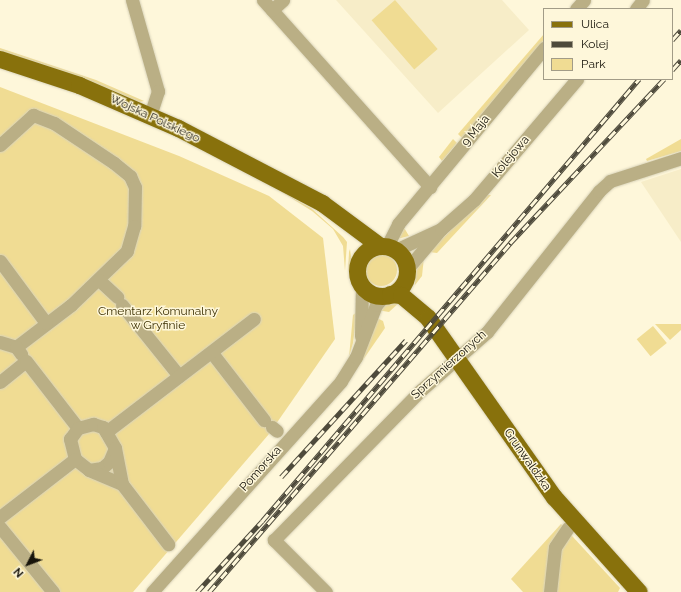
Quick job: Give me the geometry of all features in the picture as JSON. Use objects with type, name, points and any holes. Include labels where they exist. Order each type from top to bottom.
[{"type":"main road","name":"Wojska Polskiego","points":[[0,59],[150,115],[336,212],[366,239],[386,247]]},
{"type":"main road","name":"Wojska Polskiego","points":[[302,194],[341,230],[356,249],[359,262]]},
{"type":"main road","points":[[386,247],[402,256],[406,272],[400,288],[387,294],[372,293],[362,284],[359,262],[367,251],[386,247]]},
{"type":"main road","name":"Grunwaldzka","points":[[406,272],[428,318],[561,507],[639,592]]},
{"type":"main road","name":"Grunwaldzka","points":[[387,294],[401,295],[428,318]]},
{"type":"street","points":[[132,0],[158,91],[150,115]]},
{"type":"street","points":[[263,0],[430,188]]},
{"type":"street","points":[[272,10],[283,0]]},
{"type":"street","points":[[577,8],[584,0]]},
{"type":"street","points":[[637,8],[643,0]]},
{"type":"street","name":"9 Maja","points":[[386,247],[408,215],[543,49]]},
{"type":"street","name":"Kolejowa","points":[[406,272],[441,229],[474,200],[576,80]]},
{"type":"street","points":[[0,145],[33,115],[54,123],[130,176],[136,187],[132,241],[119,261],[99,280],[16,347]]},
{"type":"street","name":"Sprzymierzonych","points":[[326,592],[274,540],[421,390],[487,332],[599,191],[610,181],[681,158]]},
{"type":"street","name":"Kolejowa","points":[[386,247],[406,246],[441,229]]},
{"type":"street","points":[[0,261],[46,323]]},
{"type":"street","points":[[99,280],[119,301],[179,376]]},
{"type":"street","name":"Pomorska","points":[[362,284],[362,342]]},
{"type":"street","name":"Pomorska","points":[[152,592],[341,381],[362,342],[376,305],[387,294]]},
{"type":"street","points":[[106,432],[254,319]]},
{"type":"street","points":[[0,342],[16,347],[78,428]]},
{"type":"street","points":[[212,352],[271,426]]},
{"type":"street","points":[[0,382],[26,361]]},
{"type":"street","points":[[122,484],[89,470],[75,459],[70,439],[78,428],[93,424],[106,432],[115,448],[122,484],[168,544]]},
{"type":"street","points":[[89,470],[102,468],[109,462],[115,448]]},
{"type":"street","points":[[0,517],[75,459]]},
{"type":"street","points":[[0,527],[53,592]]},
{"type":"street","points":[[550,592],[553,554],[568,528]]},
{"type":"shaded area","points":[[336,0],[502,0],[529,30],[438,113]]},
{"type":"shaded area","points":[[681,169],[681,242],[641,182]]},
{"type":"green space","points":[[395,0],[438,49],[414,69],[372,20]]},
{"type":"green space","points":[[543,35],[543,41],[481,116],[462,138],[458,134]]},
{"type":"green space","points":[[0,48],[96,80],[144,101],[139,102],[0,53]]},
{"type":"green space","name":"Cmentarz Komunalny w Gryfinie","points":[[0,87],[179,156],[269,196],[323,238],[335,339],[269,434],[133,592],[0,592]]},
{"type":"green space","points":[[453,139],[457,143],[442,161],[439,157]]},
{"type":"green space","points":[[681,139],[681,151],[647,161],[646,159]]},
{"type":"green space","points":[[280,191],[311,208],[343,237],[347,242],[345,271],[343,246],[333,229],[312,211]]},
{"type":"green space","points":[[486,195],[491,195],[437,253],[429,252]]},
{"type":"green space","points":[[409,216],[412,218],[403,226],[409,236],[393,240]]},
{"type":"green space","points":[[350,249],[352,264],[348,272],[349,252]]},
{"type":"green space","points":[[378,254],[384,254],[394,261],[397,270],[396,276],[390,283],[384,286],[378,286],[368,279],[365,273],[365,267],[372,257]]},
{"type":"green space","points":[[424,257],[422,276],[415,285],[414,268]]},
{"type":"green space","points":[[401,301],[389,312],[377,310],[387,302]]},
{"type":"green space","points":[[357,312],[353,343],[349,357],[353,315]]},
{"type":"green space","points":[[375,317],[383,321],[385,328],[356,370]]},
{"type":"green space","points":[[655,324],[681,324],[681,330],[670,340]]},
{"type":"green space","points":[[653,326],[667,343],[651,356],[637,339]]},
{"type":"green space","points":[[561,524],[620,588],[618,592],[523,592],[511,579]]},
{"type":"railway","points":[[673,39],[681,30]]},
{"type":"railway","points":[[673,69],[681,60]]},
{"type":"railway","points":[[197,592],[262,521],[638,80]]},
{"type":"railway","points":[[209,592],[510,243],[663,80]]},
{"type":"railway","points":[[281,477],[406,340]]}]
